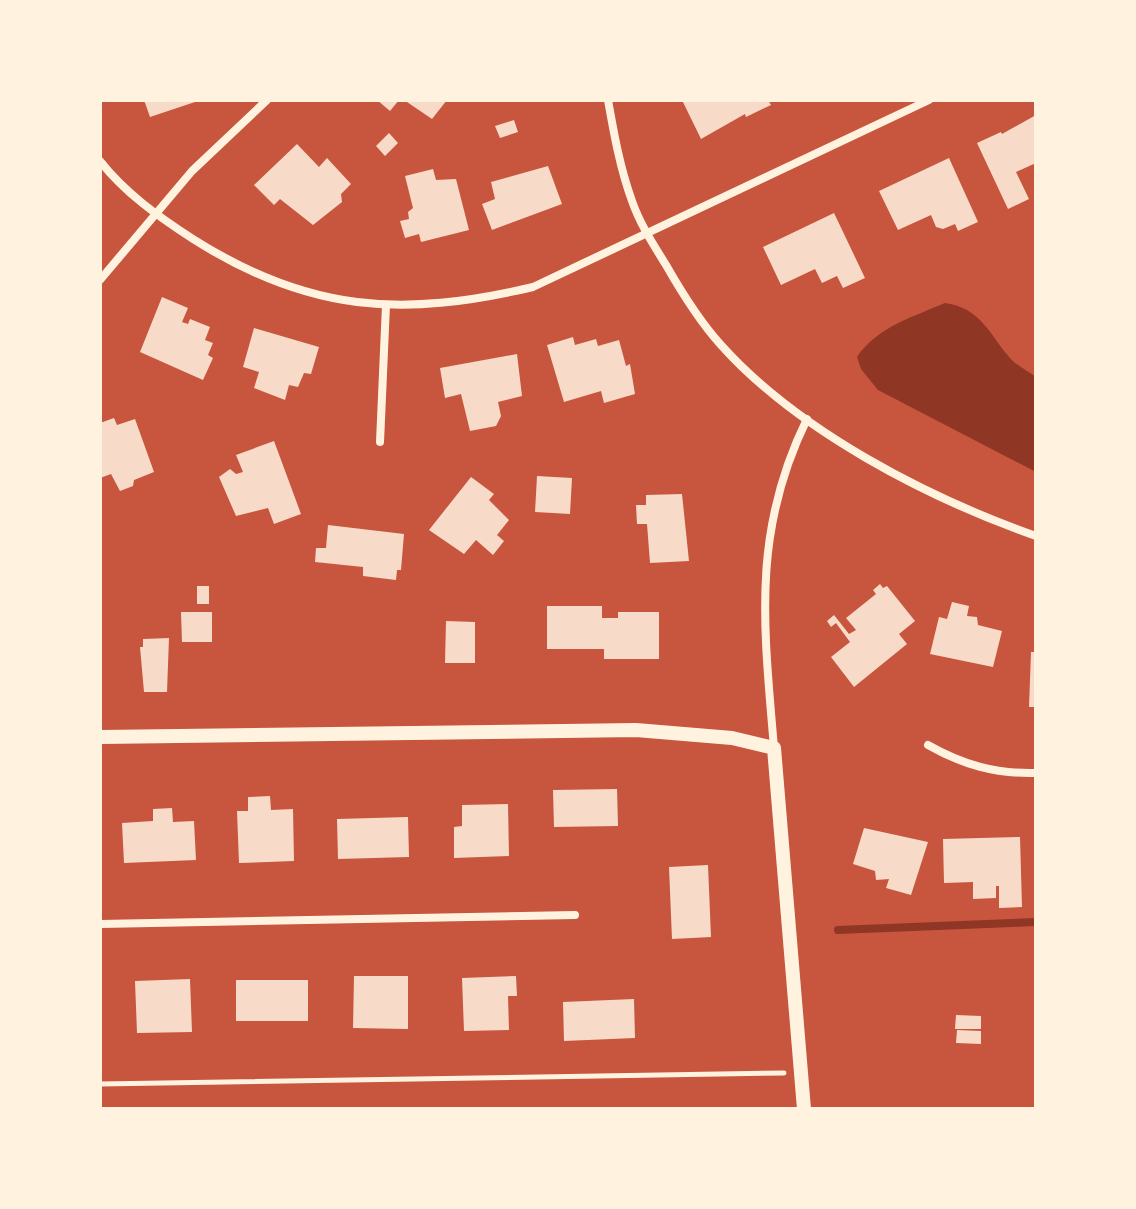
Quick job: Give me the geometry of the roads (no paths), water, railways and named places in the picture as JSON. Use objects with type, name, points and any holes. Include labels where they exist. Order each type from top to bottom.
[{"type":"street","points":[[100,280],[192,171],[267,100]]},
{"type":"street","points":[[608,100],[617,153],[633,203],[647,233],[720,344],[749,374],[830,437],[954,502],[1036,536]]},
{"type":"street","points":[[100,161],[116,181],[154,213],[236,266],[269,282],[352,302],[386,305],[478,300],[533,287],[929,100]]},
{"type":"street","points":[[380,442],[386,305]]},
{"type":"street","points":[[804,1109],[766,624],[768,537],[778,487],[807,419]]},
{"type":"street","points":[[100,737],[636,730],[732,738],[774,748]]},
{"type":"street","points":[[928,745],[973,767],[1012,774],[1036,773]]},
{"type":"street","points":[[100,924],[575,915]]},
{"type":"waterway","points":[[838,930],[1036,922]]}]
